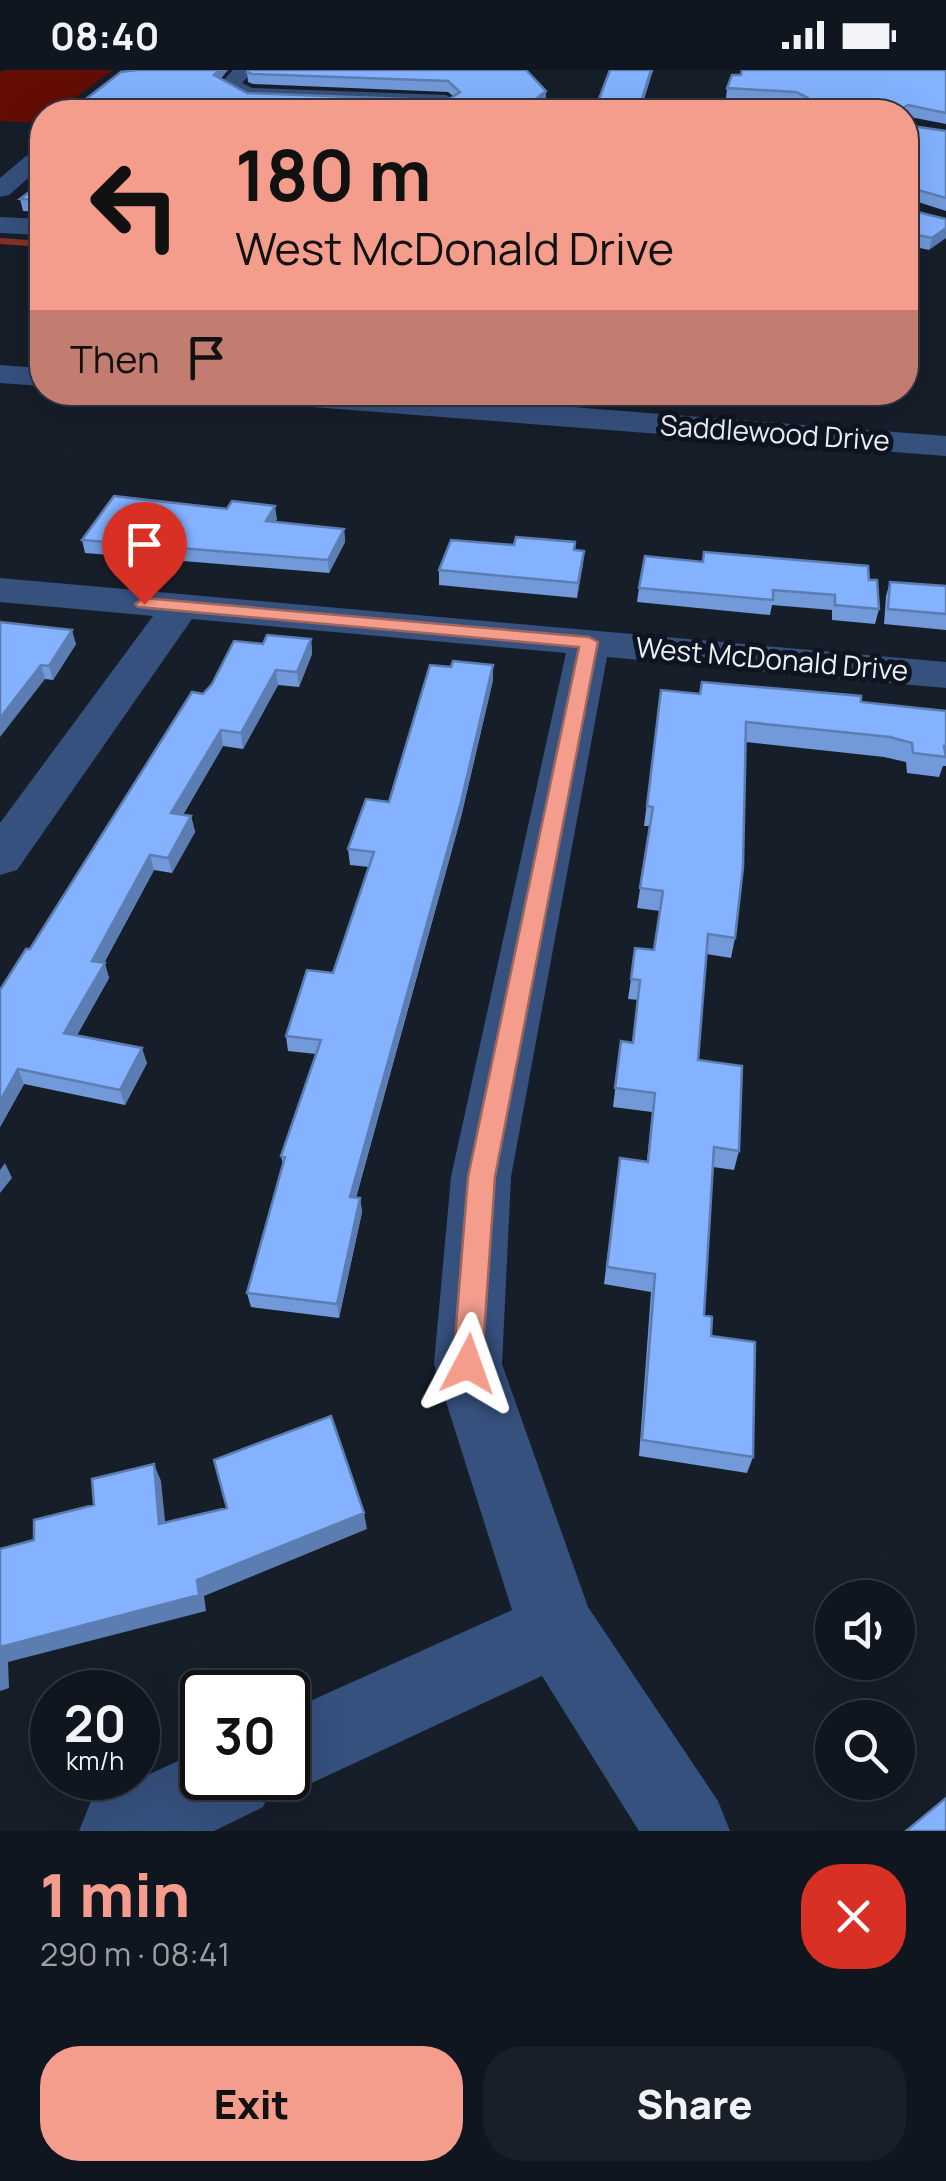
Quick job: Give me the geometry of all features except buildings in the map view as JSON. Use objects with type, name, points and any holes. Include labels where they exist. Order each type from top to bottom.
[{"type":"street","points":[[244,70],[229,85],[248,94],[418,100]]},
{"type":"street","points":[[0,190],[30,165]]},
{"type":"street","points":[[0,225],[30,226]]},
{"type":"street","points":[[0,374],[30,376]]},
{"type":"street","name":"Saddlewood Drive","points":[[415,405],[946,446]]},
{"type":"street","name":"West McDonald Drive","points":[[0,590],[946,675]]},
{"type":"street","points":[[0,858],[180,607]]},
{"type":"street","points":[[589,642],[482,1177],[468,1364],[557,1629],[688,1831]]},
{"type":"street","points":[[310,1743],[557,1629]]},
{"type":"street","points":[[121,1831],[187,1800]]},
{"type":"shaded area","points":[[113,70],[72,100],[30,100],[30,122],[0,121],[0,73]]},
{"type":"waterway","points":[[0,241],[30,243]]},
{"type":"route","points":[[144,604],[589,642],[482,1177],[468,1364]]}]
